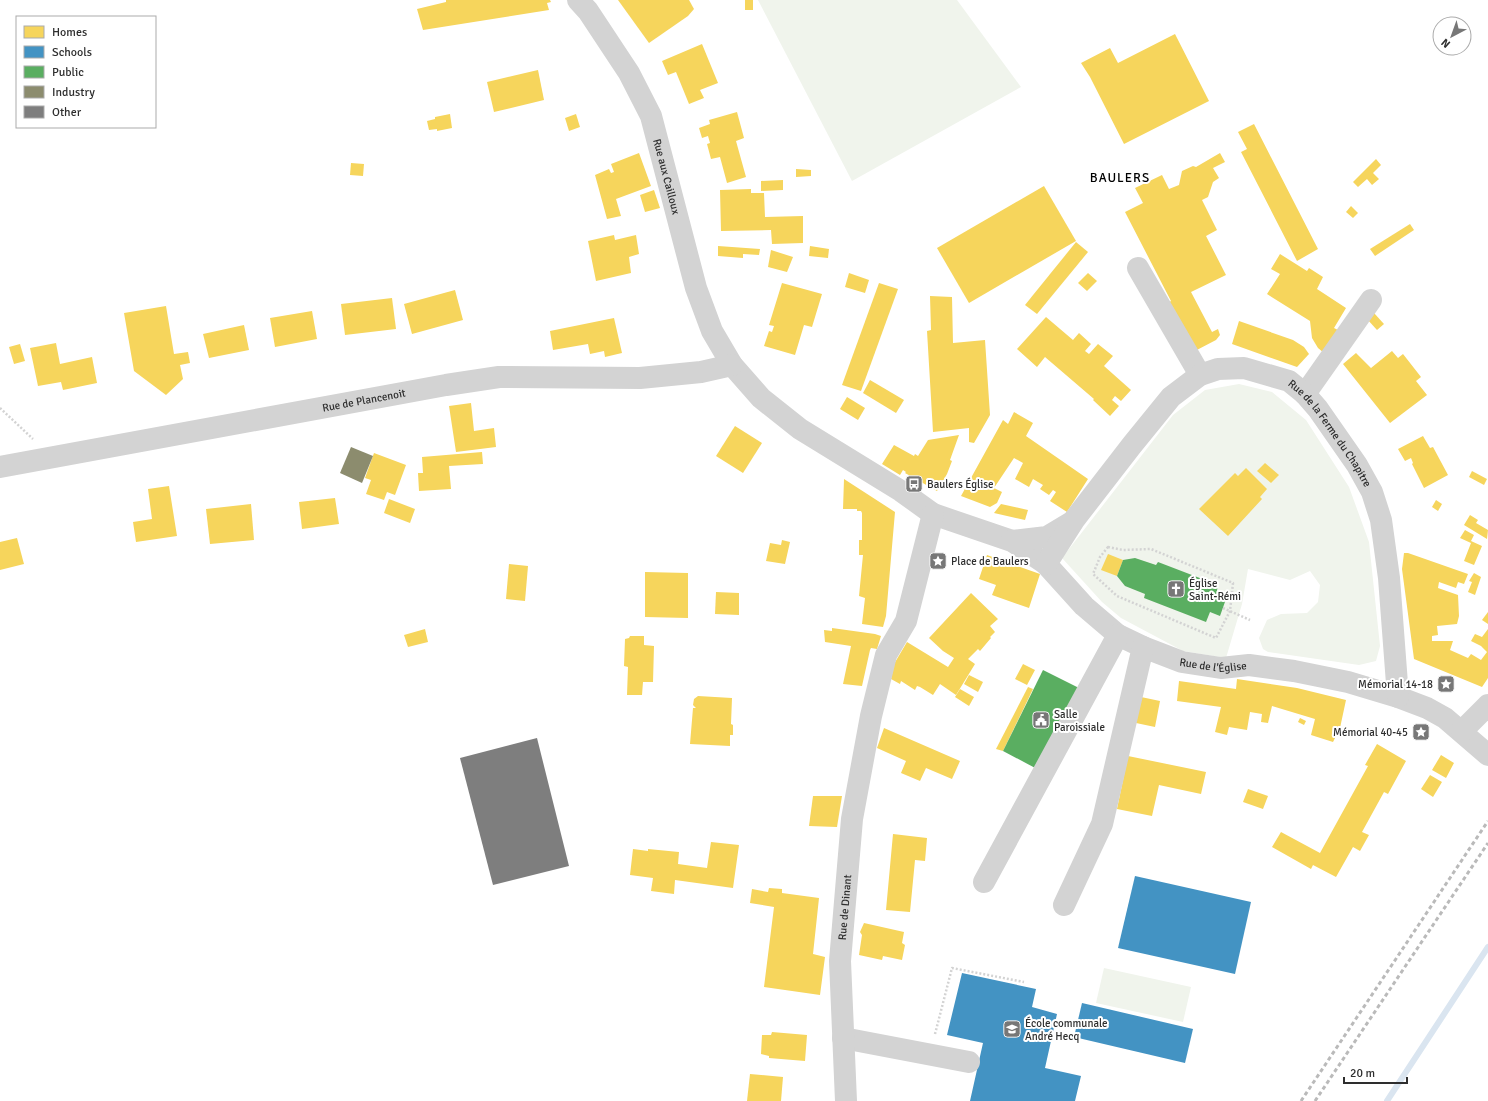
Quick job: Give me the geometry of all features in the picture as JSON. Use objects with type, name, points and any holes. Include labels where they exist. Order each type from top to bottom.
[{"type":"street","name":"Rue aux Cailloux","points":[[578,0],[588,12],[629,73],[651,116],[696,288],[712,331],[732,365]]},
{"type":"street","points":[[1138,268],[1200,375]]},
{"type":"street","points":[[1305,394],[1371,300]]},
{"type":"street","name":"Rue de Plancenoit","points":[[0,467],[446,385],[500,377],[640,378],[701,372],[732,365]]},
{"type":"street","points":[[732,365],[761,398],[800,429],[901,491],[933,514],[1003,538]]},
{"type":"street","name":"Rue de la Ferme du Chapitre","points":[[1046,564],[1074,520],[1171,397],[1200,375],[1218,369],[1244,368],[1265,372],[1289,381],[1305,394],[1318,408],[1357,465],[1372,492],[1379,513],[1389,578],[1398,697]]},
{"type":"street","name":"Rue de Dinant","points":[[846,1101],[840,961],[851,834],[871,716],[886,655],[906,621],[933,514]]},
{"type":"street","name":"Rue de la Ferme du Chapitre","points":[[1003,538],[1047,537],[1074,520]]},
{"type":"street","name":"Rue de l'Église","points":[[1003,538],[1046,564],[1084,606],[1118,635],[1143,647],[1182,662],[1221,668],[1249,666],[1294,671],[1348,682],[1398,697],[1427,708],[1444,718],[1462,731],[1488,755]]},
{"type":"street","points":[[984,882],[1118,635]]},
{"type":"street","points":[[1064,905],[1102,824],[1143,647]]},
{"type":"street","points":[[1462,731],[1488,705]]},
{"type":"street","points":[[843,1038],[969,1062]]},
{"type":"path","points":[[0,408],[52,457]]},
{"type":"path","points":[[1108,547],[1123,550],[1151,550],[1233,583],[1230,612],[1216,638],[1117,596],[1094,574],[1100,558],[1108,547]]},
{"type":"path","points":[[1223,608],[1250,620]]},
{"type":"path","points":[[930,1054],[952,968],[1024,982]]},
{"type":"shaded area","points":[[758,0],[957,0],[1021,87],[852,181]]},
{"type":"shaded area","points":[[1239,384],[1272,392],[1306,420],[1349,487],[1369,542],[1380,646],[1376,661],[1359,665],[1268,652],[1263,649],[1259,638],[1267,620],[1281,614],[1307,613],[1318,602],[1320,585],[1310,571],[1290,580],[1248,569],[1242,604],[1226,658],[1183,651],[1121,618],[1102,602],[1062,558],[1173,415],[1205,390]]},
{"type":"shaded area","points":[[1104,968],[1191,987],[1183,1022],[1096,1003]]},
{"type":"building: Homes","points":[[446,0],[550,0],[551,2],[547,3],[549,10],[423,30],[417,9],[446,2]]},
{"type":"building: Homes","points":[[618,0],[689,0],[694,9],[688,16],[649,43]]},
{"type":"building: Homes","points":[[745,0],[753,0],[753,10],[745,10]]},
{"type":"building: Homes","points":[[1175,34],[1209,101],[1124,144],[1090,77],[1081,63],[1110,48],[1118,63]]},
{"type":"building: Homes","points":[[702,44],[718,83],[700,90],[704,98],[689,104],[676,72],[668,75],[662,61]]},
{"type":"building: Homes","points":[[538,70],[544,100],[494,112],[487,82]]},
{"type":"building: Homes","points":[[737,112],[744,138],[736,141],[746,177],[727,183],[720,157],[711,159],[707,144],[710,143],[708,136],[702,138],[699,128],[710,124],[709,120]]},
{"type":"building: Homes","points":[[450,114],[452,128],[437,131],[437,129],[429,130],[427,121],[435,119],[435,117]]},
{"type":"building: Homes","points":[[576,114],[580,127],[569,131],[565,118]]},
{"type":"building: Homes","points":[[1254,124],[1318,249],[1297,261],[1241,152],[1247,149],[1238,132]]},
{"type":"building: Homes","points":[[639,153],[651,186],[616,199],[621,216],[607,219],[595,175],[609,169],[611,173],[614,172],[611,164]]},
{"type":"building: Homes","points":[[1220,153],[1225,162],[1213,168],[1219,178],[1213,182],[1208,197],[1202,200],[1217,230],[1206,236],[1226,275],[1191,292],[1212,332],[1218,329],[1220,335],[1216,340],[1193,352],[1168,303],[1171,301],[1125,212],[1143,203],[1135,188],[1162,175],[1169,189],[1179,185],[1182,171],[1193,166],[1196,167]]},
{"type":"building: Homes","points":[[1376,159],[1381,165],[1373,173],[1379,179],[1372,185],[1367,179],[1358,187],[1353,182]]},
{"type":"building: Homes","points":[[351,163],[364,164],[363,176],[350,175]]},
{"type":"building: Homes","points":[[796,169],[811,170],[811,176],[796,177]]},
{"type":"building: Homes","points":[[783,180],[783,190],[761,191],[761,181]]},
{"type":"building: Homes","points":[[1044,186],[1076,241],[969,303],[937,248]]},
{"type":"building: Homes","points":[[751,189],[751,193],[764,193],[765,217],[803,216],[803,243],[772,244],[771,230],[721,231],[720,190]]},
{"type":"building: Homes","points":[[654,190],[660,208],[645,212],[640,195]]},
{"type":"building: Homes","points":[[1351,206],[1358,213],[1353,218],[1346,212]]},
{"type":"building: Homes","points":[[1410,224],[1414,230],[1375,256],[1370,249]]},
{"type":"building: Homes","points":[[614,235],[615,240],[636,235],[639,254],[629,257],[631,273],[596,281],[588,241]]},
{"type":"building: Homes","points":[[1076,242],[1088,252],[1037,314],[1025,305]]},
{"type":"building: Homes","points":[[718,246],[760,249],[759,255],[743,254],[743,258],[718,256]]},
{"type":"building: Homes","points":[[810,246],[829,249],[828,258],[809,256]]},
{"type":"building: Homes","points":[[771,250],[793,257],[787,272],[768,267]]},
{"type":"building: Homes","points":[[1280,254],[1307,271],[1309,268],[1323,277],[1317,289],[1346,308],[1334,328],[1342,332],[1324,353],[1318,348],[1312,338],[1310,321],[1267,294],[1280,274],[1271,269]]},
{"type":"building: Homes","points":[[849,273],[869,280],[865,293],[845,287]]},
{"type":"building: Homes","points":[[1088,273],[1097,281],[1087,291],[1078,283]]},
{"type":"building: Homes","points":[[782,283],[822,294],[812,327],[804,325],[795,355],[764,346],[769,331],[772,332],[774,326],[769,325]]},
{"type":"building: Homes","points":[[879,283],[898,289],[861,391],[842,385]]},
{"type":"building: Homes","points":[[455,290],[463,320],[412,334],[404,304]]},
{"type":"building: Homes","points":[[930,296],[952,297],[953,343],[985,340],[990,415],[974,443],[969,442],[969,428],[933,432],[927,331],[931,330]]},
{"type":"building: Homes","points":[[392,298],[396,329],[345,335],[341,304]]},
{"type":"building: Homes","points":[[166,306],[174,354],[188,352],[190,363],[180,365],[183,379],[166,395],[134,371],[124,313]]},
{"type":"building: Homes","points":[[312,311],[317,339],[275,347],[270,318]]},
{"type":"building: Homes","points":[[1374,313],[1384,324],[1377,330],[1367,319]]},
{"type":"building: Homes","points":[[1046,317],[1073,340],[1079,333],[1091,344],[1085,351],[1089,354],[1098,344],[1113,356],[1104,366],[1131,390],[1121,401],[1115,396],[1112,400],[1119,406],[1110,416],[1093,400],[1094,399],[1045,357],[1037,367],[1017,349]]},
{"type":"building: Homes","points":[[614,318],[622,353],[605,357],[604,351],[590,354],[588,344],[553,350],[550,331]]},
{"type":"building: Homes","points":[[1239,321],[1293,340],[1304,347],[1309,354],[1297,367],[1232,344]]},
{"type":"building: Homes","points":[[244,325],[249,350],[209,358],[203,334]]},
{"type":"building: Homes","points":[[56,343],[60,364],[92,357],[97,383],[63,390],[61,382],[38,386],[30,348]]},
{"type":"building: Homes","points":[[20,344],[25,361],[14,364],[9,347]]},
{"type":"building: Homes","points":[[1392,351],[1398,358],[1403,354],[1421,377],[1416,381],[1427,395],[1390,423],[1343,364],[1356,353],[1371,368]]},
{"type":"building: Homes","points":[[870,380],[904,400],[896,413],[863,393]]},
{"type":"building: Homes","points":[[847,397],[865,408],[858,420],[840,409]]},
{"type":"building: Homes","points":[[471,403],[474,431],[494,428],[496,447],[456,452],[449,406]]},
{"type":"building: Homes","points":[[1014,412],[1033,423],[1026,436],[1088,479],[1067,512],[1050,501],[1056,492],[1053,490],[1049,495],[1040,489],[1043,485],[1033,479],[1029,487],[1015,479],[1023,463],[1014,458],[994,488],[1002,492],[997,503],[990,507],[961,496],[1003,420],[1008,424]]},
{"type":"building: Homes","points":[[735,426],[762,443],[743,473],[716,456]]},
{"type":"building: Homes","points":[[959,435],[950,460],[952,461],[947,474],[937,491],[905,473],[906,472],[903,470],[900,475],[882,464],[894,445],[914,456],[915,454],[918,456],[928,440]]},
{"type":"building: Homes","points":[[1423,436],[1430,448],[1433,447],[1448,475],[1424,488],[1412,464],[1411,458],[1405,461],[1398,449]]},
{"type":"building: Homes","points":[[482,452],[483,464],[449,466],[451,489],[419,491],[418,473],[423,473],[422,457]]},
{"type":"building: Homes","points":[[374,453],[406,465],[395,495],[387,492],[384,500],[366,494],[371,480],[365,478]]},
{"type":"building: Homes","points":[[1265,463],[1279,475],[1271,483],[1257,471]]},
{"type":"building: Homes","points":[[1246,468],[1267,489],[1260,497],[1262,499],[1228,536],[1199,509],[1235,473],[1238,476]]},
{"type":"building: Homes","points":[[1472,471],[1487,479],[1484,485],[1469,477]]},
{"type":"building: Homes","points":[[844,479],[895,512],[886,616],[883,627],[862,624],[865,598],[859,596],[863,555],[859,555],[859,540],[862,540],[862,513],[861,511],[857,511],[857,509],[843,509]]},
{"type":"building: Homes","points":[[169,486],[177,536],[136,542],[133,522],[152,519],[148,489]]},
{"type":"building: Homes","points":[[335,498],[339,524],[302,529],[299,502]]},
{"type":"building: Homes","points":[[389,499],[415,509],[410,523],[384,513]]},
{"type":"building: Homes","points":[[1436,500],[1442,504],[1438,511],[1432,507]]},
{"type":"building: Homes","points":[[251,504],[254,540],[210,544],[206,509]]},
{"type":"building: Homes","points":[[1001,504],[1028,510],[1025,520],[994,513]]},
{"type":"building: Homes","points":[[1470,515],[1478,520],[1476,523],[1488,530],[1487,539],[1464,525]]},
{"type":"building: Homes","points":[[1465,530],[1474,535],[1471,541],[1482,546],[1474,565],[1464,561],[1471,543],[1460,538]]},
{"type":"building: Homes","points":[[17,538],[24,564],[0,570],[0,542]]},
{"type":"building: Homes","points":[[782,540],[790,542],[785,564],[766,561],[770,543],[781,545]]},
{"type":"building: Homes","points":[[1404,553],[1408,553],[1468,574],[1464,584],[1458,582],[1456,588],[1439,582],[1438,588],[1458,595],[1459,616],[1457,624],[1437,626],[1438,635],[1432,636],[1432,641],[1453,641],[1450,650],[1468,658],[1471,654],[1481,660],[1487,652],[1481,646],[1471,641],[1475,634],[1482,637],[1488,629],[1488,678],[1482,687],[1414,659],[1402,569]]},
{"type":"building: Homes","points":[[1108,554],[1123,560],[1117,576],[1101,570]]},
{"type":"building: Homes","points":[[987,555],[1040,574],[1029,608],[992,595],[996,585],[979,579]]},
{"type":"building: Homes","points":[[509,564],[528,566],[525,601],[506,599]]},
{"type":"building: Homes","points":[[645,572],[688,573],[688,618],[645,617]]},
{"type":"building: Homes","points":[[1474,573],[1481,577],[1475,595],[1468,592],[1472,582],[1469,581]]},
{"type":"building: Homes","points":[[1218,591],[1225,593],[1223,598],[1216,596]]},
{"type":"building: Homes","points":[[716,592],[739,593],[739,615],[715,614]]},
{"type":"building: Homes","points":[[971,593],[998,619],[990,626],[995,632],[990,637],[991,638],[980,651],[978,649],[968,659],[975,664],[956,695],[940,684],[933,695],[920,687],[917,686],[915,690],[901,681],[900,684],[891,679],[894,664],[907,642],[948,667],[954,658],[943,651],[929,638]]},
{"type":"building: Homes","points":[[1488,612],[1488,624],[1482,620]]},
{"type":"building: Homes","points":[[832,628],[881,636],[877,649],[871,648],[870,650],[862,686],[843,684],[851,646],[825,642],[824,630],[832,631]]},
{"type":"building: Homes","points":[[425,629],[428,642],[408,647],[404,635]]},
{"type":"building: Homes","points":[[630,636],[644,636],[644,645],[654,646],[653,682],[643,682],[642,695],[627,695],[628,667],[624,666],[625,639],[629,638]]},
{"type":"building: Homes","points":[[1023,664],[1035,670],[1027,685],[1015,679]]},
{"type":"building: Homes","points":[[969,675],[983,682],[978,692],[964,684]]},
{"type":"building: Homes","points":[[1237,679],[1297,688],[1346,700],[1340,728],[1333,742],[1311,735],[1315,719],[1272,706],[1268,723],[1261,722],[1262,714],[1250,712],[1247,730],[1229,727],[1227,735],[1215,732],[1221,707],[1177,701],[1179,681],[1236,689]]},
{"type":"building: Homes","points":[[1028,687],[1033,689],[1003,751],[996,749]]},
{"type":"building: Homes","points":[[960,689],[974,697],[969,706],[955,697]]},
{"type":"building: Homes","points":[[698,696],[732,698],[731,724],[733,725],[733,735],[730,735],[730,746],[690,744],[693,708],[696,708],[693,705],[694,699]]},
{"type":"building: Homes","points":[[1141,697],[1160,701],[1155,727],[1136,723]]},
{"type":"building: Homes","points":[[1300,718],[1306,721],[1304,725],[1298,722]]},
{"type":"building: Homes","points":[[884,728],[960,761],[952,779],[926,768],[920,781],[901,773],[906,761],[877,748]]},
{"type":"building: Homes","points":[[1377,744],[1406,761],[1388,794],[1384,792],[1362,832],[1369,835],[1360,851],[1353,847],[1336,877],[1313,865],[1311,869],[1272,847],[1281,832],[1320,853],[1368,766],[1365,765]]},
{"type":"building: Homes","points":[[1441,755],[1454,763],[1446,778],[1432,770]]},
{"type":"building: Homes","points":[[1128,756],[1206,772],[1201,794],[1159,785],[1152,816],[1117,809]]},
{"type":"building: Homes","points":[[1430,775],[1442,782],[1433,797],[1421,789]]},
{"type":"building: Homes","points":[[1248,789],[1268,796],[1263,809],[1243,802]]},
{"type":"building: Homes","points":[[813,796],[842,796],[837,827],[809,826]]},
{"type":"building: Homes","points":[[893,834],[927,838],[925,861],[915,860],[910,912],[886,910]]},
{"type":"building: Homes","points":[[711,842],[739,845],[733,888],[675,880],[674,894],[651,891],[653,878],[630,875],[633,849],[679,852],[678,864],[707,868]]},
{"type":"building: Homes","points":[[769,888],[782,889],[782,893],[819,898],[813,954],[825,957],[820,995],[764,987],[774,907],[750,903],[752,889],[768,892]]},
{"type":"building: Homes","points":[[864,923],[904,932],[902,943],[905,945],[902,960],[883,956],[882,960],[859,955],[862,935],[860,932]]},
{"type":"building: Homes","points":[[772,1032],[807,1035],[805,1061],[769,1058],[769,1056],[761,1054],[762,1035],[771,1035]]},
{"type":"building: Homes","points":[[750,1074],[783,1077],[781,1101],[747,1101]]},
{"type":"building: Schools","points":[[1135,876],[1251,902],[1235,974],[1118,948]]},
{"type":"building: Schools","points":[[962,973],[1036,989],[1032,1007],[1057,1014],[1045,1068],[1081,1076],[1075,1101],[970,1101],[983,1043],[947,1035]]},
{"type":"building: Schools","points":[[1082,1003],[1193,1029],[1185,1063],[1074,1037]]},
{"type":"building: Public","name":"Église Saint-Rémi","points":[[1135,558],[1156,565],[1158,562],[1218,585],[1216,596],[1226,599],[1220,616],[1210,612],[1206,622],[1144,598],[1145,594],[1125,586],[1117,576],[1123,560]]},
{"type":"building: Public","name":"Salle Paroissiale","points":[[1043,670],[1079,688],[1039,770],[1003,751]]},
{"type":"building: Industry","points":[[351,447],[373,456],[362,483],[340,473]]},
{"type":"building: Other","points":[[537,738],[569,866],[493,885],[460,758]]},
{"type":"waterway","points":[[1387,1101],[1488,947]]},
{"type":"railway","points":[[1301,1101],[1488,821]]},
{"type":"railway","points":[[1315,1101],[1488,843]]},
{"type":"place","name":"Baulers Église","points":[[914,484]]},
{"type":"place","name":"Place de Baulers","points":[[938,561]]},
{"type":"place","name":"Église Saint-Rémi","points":[[1176,589]]},
{"type":"place","name":"Mémorial 14-18","points":[[1446,684]]},
{"type":"place","name":"Salle Paroissiale","points":[[1041,720]]},
{"type":"place","name":"Mémorial 40-45","points":[[1421,732]]},
{"type":"place","name":"École communale André Hecq","points":[[1012,1029]]},
{"type":"district","name":"BAULERS","points":[[1120,177]]}]
